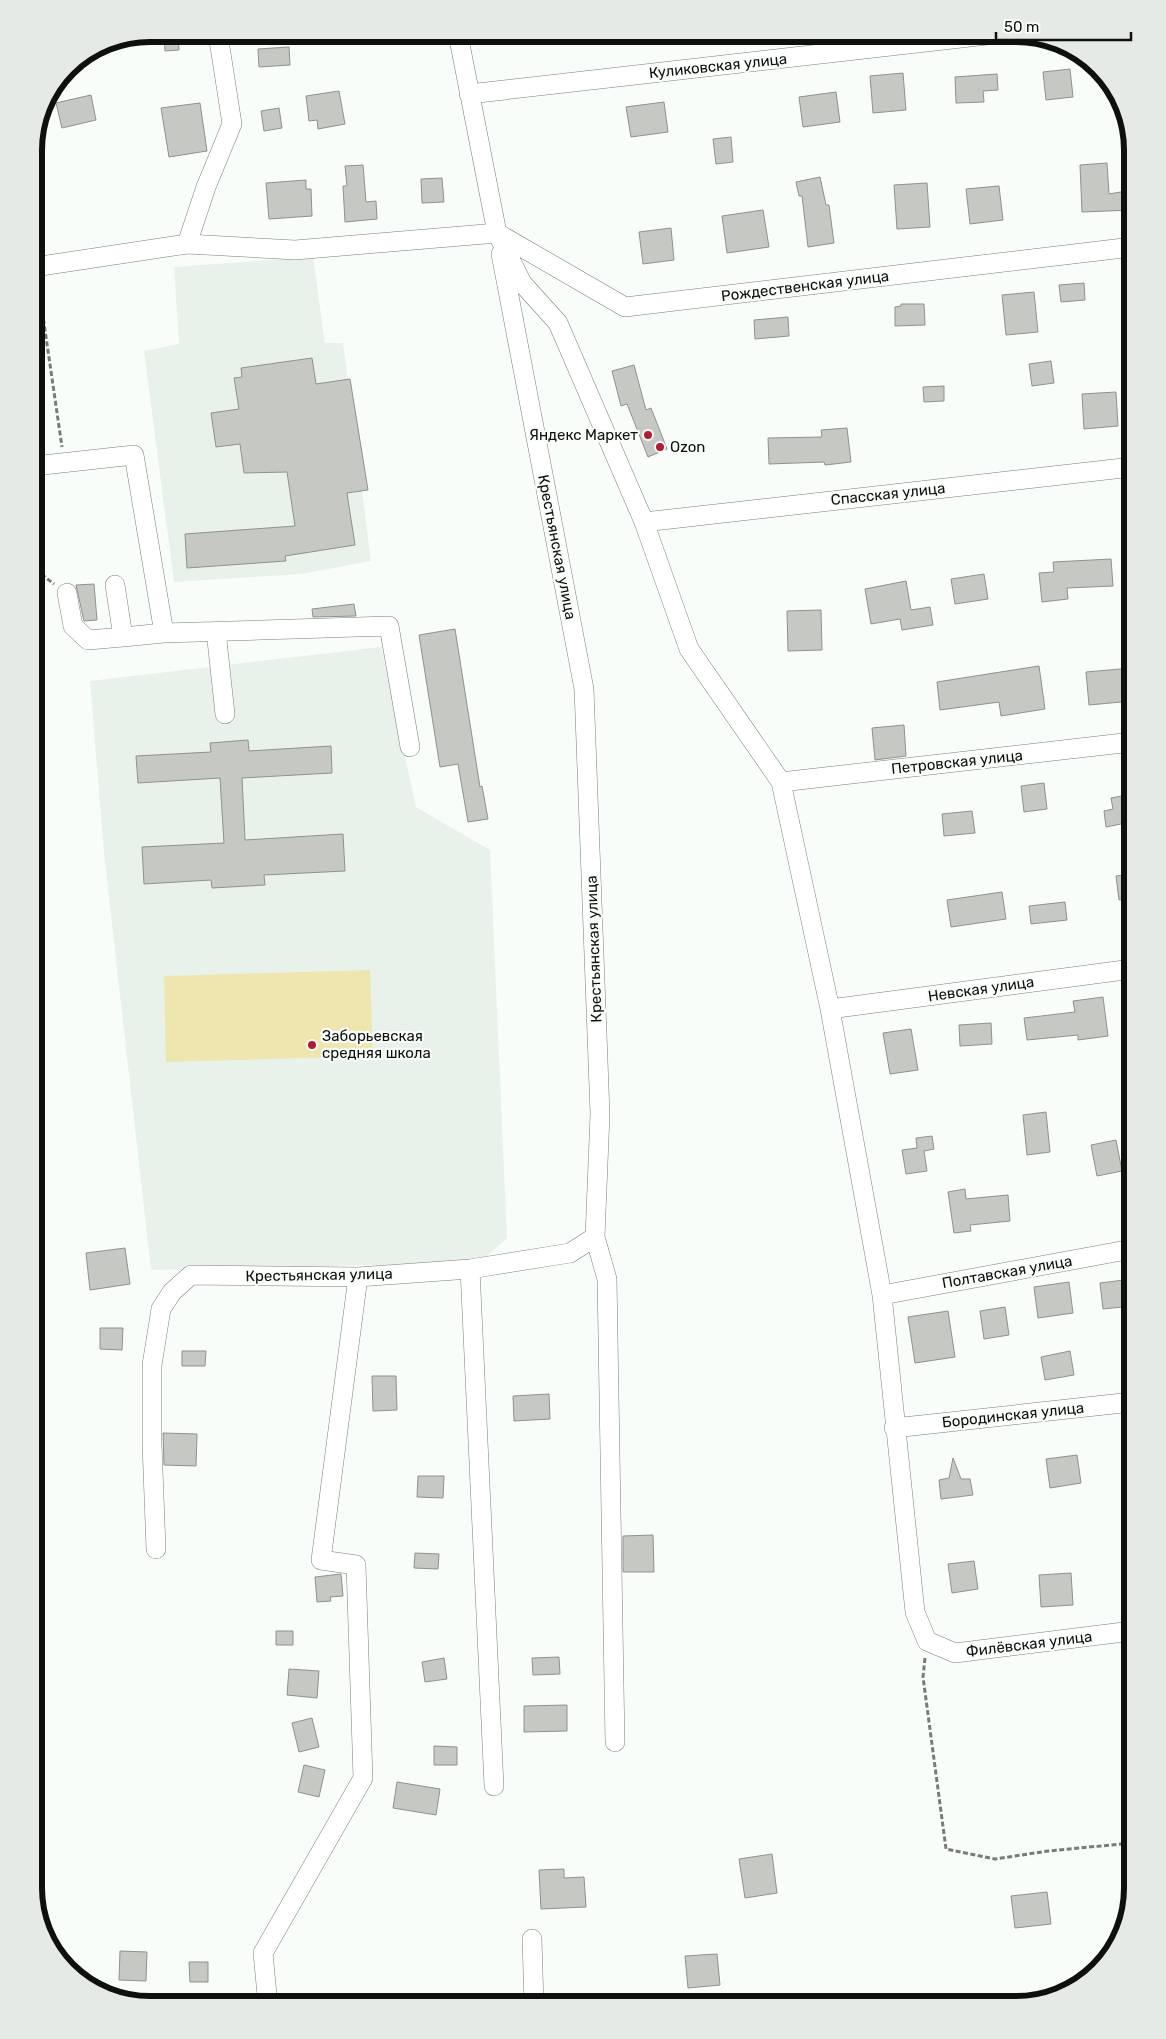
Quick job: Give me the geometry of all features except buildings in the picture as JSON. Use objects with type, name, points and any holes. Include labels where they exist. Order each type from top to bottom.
[{"type":"street","points":[[187,244],[206,188],[232,124],[219,42]]},
{"type":"street","name":"Крестьянская улица","points":[[156,1549],[152,1444],[152,1365],[161,1309],[172,1292],[191,1275],[358,1277],[470,1269],[570,1253],[595,1237],[600,1114],[584,689],[460,42]]},
{"type":"street","name":"Куликовская улица","points":[[469,94],[918,43]]},
{"type":"street","points":[[43,266],[187,244],[295,250],[497,234],[522,283],[558,323],[644,522],[689,649],[781,782],[830,1009],[882,1295],[894,1428]]},
{"type":"street","name":"Рождественская улица","points":[[497,234],[625,307],[1124,248]]},
{"type":"street","points":[[43,465],[134,455],[164,633]]},
{"type":"street","name":"Спасская улица","points":[[644,522],[1124,467]]},
{"type":"street","points":[[115,585],[123,636]]},
{"type":"street","points":[[67,593],[73,626],[88,640],[164,633],[389,626],[410,747]]},
{"type":"street","points":[[216,631],[225,714]]},
{"type":"street","name":"Петровская улица","points":[[781,782],[1124,743]]},
{"type":"street","name":"Невская улица","points":[[830,1009],[1124,970]]},
{"type":"street","points":[[595,1237],[607,1279],[615,1742]]},
{"type":"street","name":"Полтавская улица","points":[[882,1295],[1124,1250]]},
{"type":"street","points":[[470,1269],[494,1786]]},
{"type":"street","points":[[267,1996],[263,1953],[363,1778],[356,1565],[321,1560],[358,1277]]},
{"type":"street","name":"Бородинская улица","points":[[894,1428],[1124,1403]]},
{"type":"street","name":"Филёвская улица","points":[[894,1428],[915,1612],[927,1641],[956,1653],[1124,1632]]},
{"type":"street","points":[[532,1939],[534,1996]]},
{"type":"path","points":[[43,320],[64,462]]},
{"type":"path","points":[[923,1677],[946,1849],[995,1859],[1048,1850],[1124,1844]]},
{"type":"shaded area","points":[[313,257],[325,343],[343,343],[371,561],[301,574],[174,582],[144,351],[179,344],[174,267]]},
{"type":"shaded area","name":"Заборьевская средняя школа","points":[[381,647],[416,807],[490,850],[507,1238],[480,1263],[151,1270],[104,853],[90,681]]},
{"type":"shaded area","points":[[370,970],[373,1056],[166,1062],[164,976]]},
{"type":"place","name":"Яндекс Маркет","points":[[648,435]]},
{"type":"place","name":"Ozon","points":[[660,447]]},
{"type":"place","name":"Заборьевская средняя школа","points":[[312,1045]]}]
